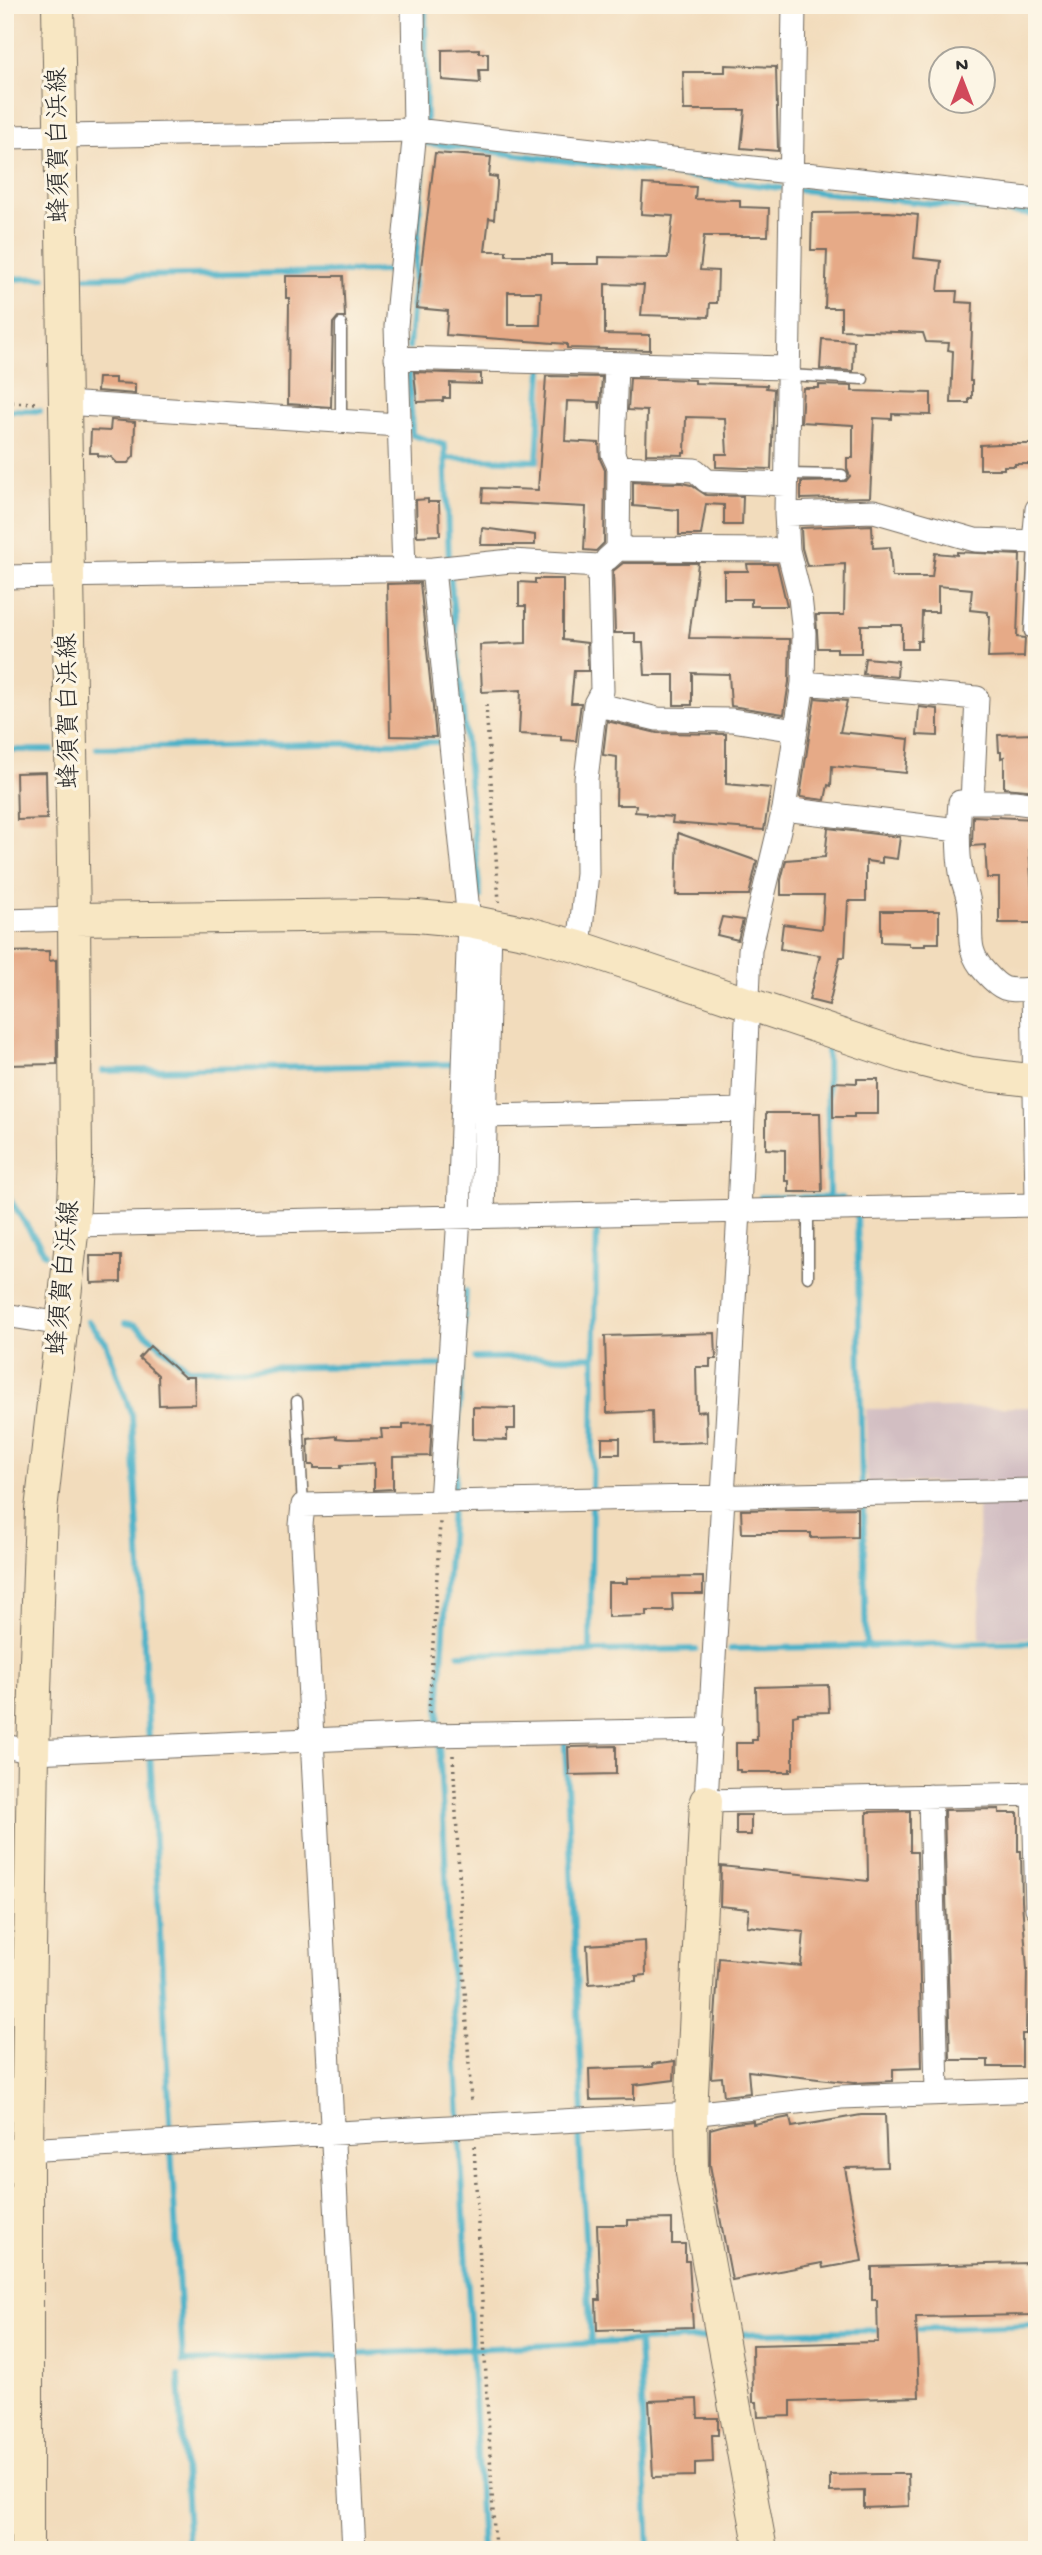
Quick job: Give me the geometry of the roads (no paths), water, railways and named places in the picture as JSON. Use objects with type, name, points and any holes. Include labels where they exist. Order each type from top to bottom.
[{"type":"main road","name":"蜂須賀白浜線","points":[[27,2550],[16,2150],[19,1749],[41,1510],[73,1225],[76,1160],[58,5]]},
{"type":"main road","points":[[74,919],[379,915],[417,916],[486,924],[579,947],[904,1056],[971,1073],[1035,1081]]},
{"type":"main road","points":[[706,1801],[691,2114],[692,2173],[761,2550]]},
{"type":"street","points":[[404,570],[396,326],[422,130],[413,5]]},
{"type":"street","points":[[794,5],[786,514],[788,550],[800,597],[804,633],[803,683],[784,809],[750,950],[739,1211],[706,1801],[1035,1794],[1037,1908]]},
{"type":"street","points":[[5,137],[422,130],[1037,200]]},
{"type":"street","points":[[397,358],[788,372]]},
{"type":"street","points":[[616,364],[613,454],[619,467],[618,549]]},
{"type":"street","points":[[65,403],[398,425]]},
{"type":"street","points":[[619,467],[695,470],[706,481],[786,479]]},
{"type":"street","points":[[786,514],[874,511],[975,540],[1035,542],[1037,509]]},
{"type":"street","points":[[5,578],[404,570],[511,561],[599,566],[618,549],[788,550]]},
{"type":"street","points":[[579,947],[587,873],[586,779],[595,704],[602,691],[599,566]]},
{"type":"street","points":[[443,568],[486,924],[484,1116],[470,1216]]},
{"type":"street","points":[[803,683],[977,698],[972,802]]},
{"type":"street","points":[[595,704],[657,719],[732,720],[796,730]]},
{"type":"street","points":[[1037,805],[1014,802],[960,802],[958,830],[961,873],[969,900],[971,951],[974,961],[1000,988],[1035,989],[1037,1198]]},
{"type":"street","points":[[784,809],[958,830]]},
{"type":"street","points":[[5,921],[74,919]]},
{"type":"street","points":[[450,1502],[470,1216],[486,924]]},
{"type":"street","points":[[484,1116],[743,1110]]},
{"type":"street","points":[[73,1225],[1037,1205]]},
{"type":"street","points":[[5,1315],[62,1324]]},
{"type":"street","points":[[354,2550],[301,1525],[303,1505],[1037,1490]]},
{"type":"street","points":[[19,1749],[150,1747],[439,1735],[711,1730]]},
{"type":"street","points":[[930,1796],[937,2092]]},
{"type":"street","points":[[16,2150],[691,2114],[841,2096],[1037,2090]]},
{"type":"lane","points":[[341,324],[341,422]]},
{"type":"lane","points":[[788,372],[863,379]]},
{"type":"lane","points":[[786,479],[842,475]]},
{"type":"lane","points":[[1030,632],[1035,542]]},
{"type":"lane","points":[[808,1209],[808,1277]]},
{"type":"lane","points":[[297,1401],[303,1505]]},
{"type":"waterway","points":[[425,5],[426,126]]},
{"type":"waterway","points":[[425,143],[780,188]]},
{"type":"waterway","points":[[409,347],[423,168]]},
{"type":"waterway","points":[[800,190],[1037,215]]},
{"type":"waterway","points":[[86,277],[387,271]]},
{"type":"waterway","points":[[5,279],[44,278]]},
{"type":"waterway","points":[[445,458],[537,461],[542,368]]},
{"type":"waterway","points":[[409,371],[412,435],[445,445],[449,562]]},
{"type":"waterway","points":[[5,410],[40,411]]},
{"type":"waterway","points":[[450,572],[480,897]]},
{"type":"waterway","points":[[97,748],[438,742]]},
{"type":"waterway","points":[[5,750],[52,750]]},
{"type":"waterway","points":[[827,1051],[829,1198]]},
{"type":"waterway","points":[[103,1071],[456,1064]]},
{"type":"waterway","points":[[5,1192],[45,1254]]},
{"type":"waterway","points":[[761,1197],[842,1198]]},
{"type":"waterway","points":[[857,1214],[862,1484]]},
{"type":"waterway","points":[[592,1488],[597,1221]]},
{"type":"waterway","points":[[454,1497],[466,1291]]},
{"type":"waterway","points":[[88,1321],[106,1343],[132,1416],[149,1741]]},
{"type":"waterway","points":[[125,1323],[135,1325],[189,1369],[443,1365]]},
{"type":"waterway","points":[[475,1358],[594,1357]]},
{"type":"waterway","points":[[863,1504],[866,1645]]},
{"type":"waterway","points":[[590,1652],[592,1507]]},
{"type":"waterway","points":[[452,1508],[438,1724],[482,2550]]},
{"type":"waterway","points":[[730,1649],[1036,1642]]},
{"type":"waterway","points":[[459,1654],[696,1649]]},
{"type":"waterway","points":[[565,1742],[583,2114]]},
{"type":"waterway","points":[[150,1752],[171,2136]]},
{"type":"waterway","points":[[579,2130],[591,2343]]},
{"type":"waterway","points":[[171,2147],[183,2362],[338,2356]]},
{"type":"waterway","points":[[911,2329],[1037,2325]]},
{"type":"waterway","points":[[734,2334],[883,2330]]},
{"type":"waterway","points":[[361,2354],[706,2338]]},
{"type":"waterway","points":[[639,2341],[649,2550]]},
{"type":"waterway","points":[[179,2376],[189,2550]]}]
